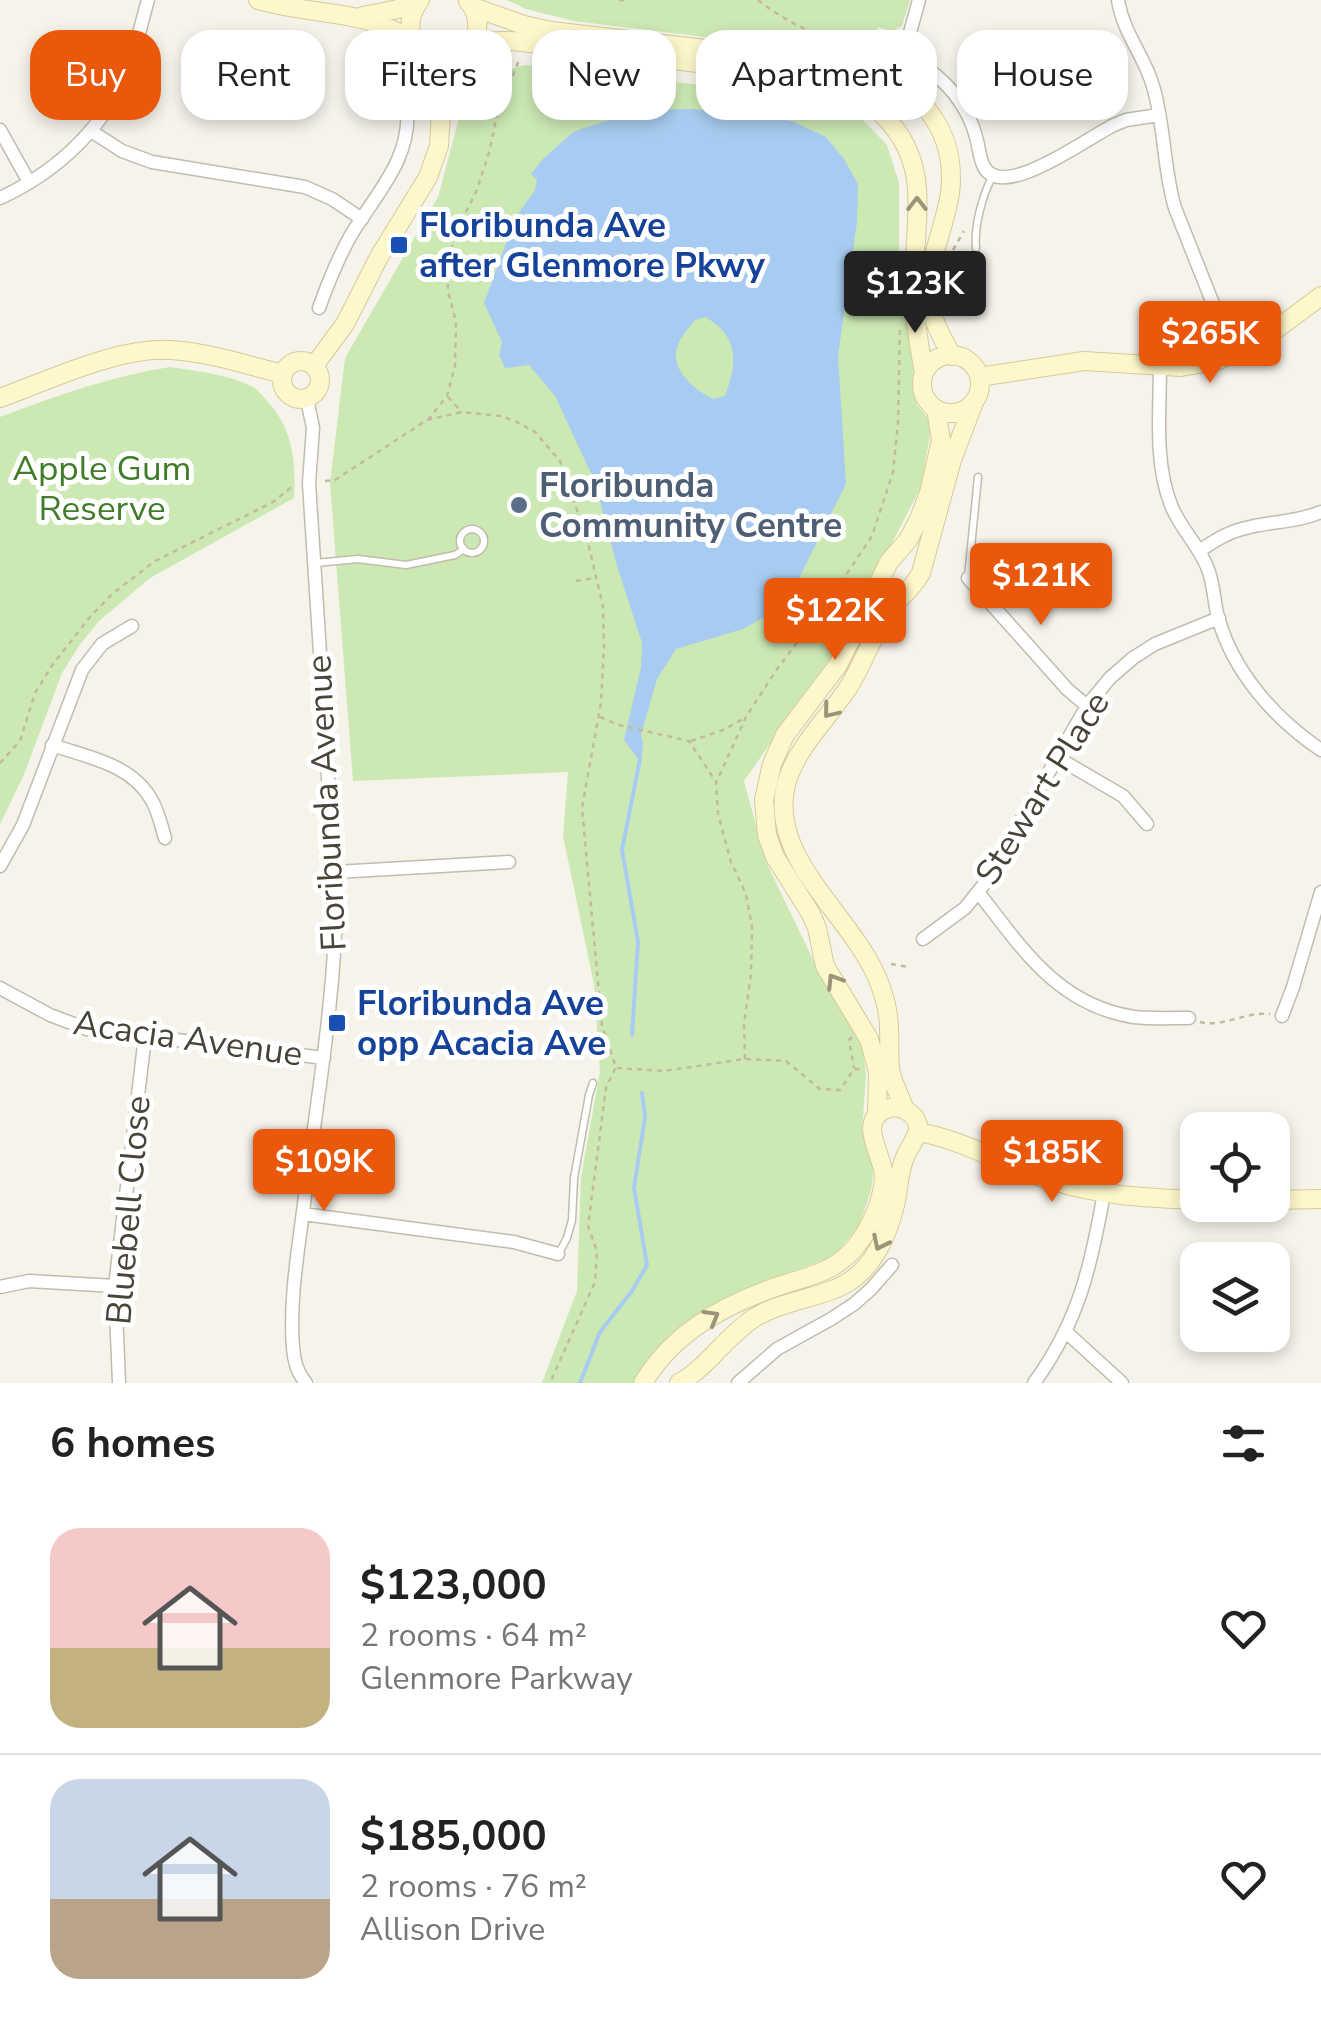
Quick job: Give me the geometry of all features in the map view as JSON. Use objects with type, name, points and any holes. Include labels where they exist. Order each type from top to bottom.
[{"type":"main road","points":[[258,0],[358,16],[395,30]]},
{"type":"main road","points":[[358,16],[398,9],[419,0]]},
{"type":"main road","points":[[411,30],[410,18],[419,0]]},
{"type":"main road","points":[[469,2],[477,16],[476,30]]},
{"type":"main road","points":[[469,2],[524,25],[696,54]]},
{"type":"main road","points":[[512,42],[696,55]]},
{"type":"main road","points":[[314,366],[344,324],[428,177],[440,146],[442,120]]},
{"type":"main road","points":[[643,1383],[672,1344],[714,1314],[831,1270],[852,1252],[870,1224],[882,1191],[883,1169],[871,1131],[877,1115],[878,1072],[869,1039],[825,966],[812,914],[774,857],[764,800],[768,775],[782,741],[838,664],[889,562],[920,519],[941,440],[936,410],[924,394],[915,324],[916,180],[906,147],[888,120]]},
{"type":"main road","points":[[933,120],[945,144],[951,182],[932,261],[929,299],[934,320],[952,356]]},
{"type":"main road","points":[[979,377],[1084,361],[1198,365],[1233,354],[1271,334],[1321,296]]},
{"type":"main road","points":[[0,398],[116,356],[144,350],[198,353],[283,374]]},
{"type":"main road","points":[[680,1383],[759,1315],[833,1290],[860,1273],[881,1244],[894,1209],[900,1172],[917,1139],[915,1119],[905,1110],[891,1074],[888,1015],[882,990],[866,956],[812,881],[793,846],[786,825],[785,795],[800,750],[848,687],[889,611],[914,586],[928,554],[952,460],[979,394],[979,377],[967,360],[952,356],[938,358],[924,373]]},
{"type":"main road","points":[[304,361],[314,366],[321,382],[317,392],[307,399],[295,399],[286,392],[283,374],[294,362],[304,361]]},
{"type":"main road","points":[[936,410],[956,413],[974,402]]},
{"type":"main road","points":[[877,1115],[890,1108],[905,1110]]},
{"type":"main road","points":[[918,1132],[957,1142],[1048,1180],[1104,1193],[1180,1199]]},
{"type":"main road","points":[[878,1147],[892,1154],[908,1150]]},
{"type":"main road","points":[[1290,1200],[1321,1199]]},
{"type":"street","points":[[0,198],[63,159],[91,131],[127,71],[148,0]]},
{"type":"street","points":[[911,30],[919,0]]},
{"type":"street","points":[[1118,0],[1125,30],[1153,86],[1171,196],[1233,354]]},
{"type":"street","points":[[937,74],[959,99],[974,129],[984,169],[1002,178],[1024,174],[1114,124],[1159,115]]},
{"type":"street","points":[[319,308],[362,218],[395,168],[404,149],[409,120]]},
{"type":"street","points":[[0,130],[29,182]]},
{"type":"street","points":[[91,131],[122,151],[152,162],[305,187],[362,218]]},
{"type":"street","points":[[1160,366],[1164,482],[1176,516],[1210,573],[1218,618],[1255,690],[1282,720],[1321,750]]},
{"type":"street","name":"Floribunda Avenue","points":[[306,1383],[296,1368],[293,1350],[294,1292],[335,952],[336,872],[309,483],[313,428],[307,399]]},
{"type":"street","points":[[1199,551],[1242,529],[1300,520],[1321,512]]},
{"type":"street","points":[[968,578],[1067,689],[1088,706]]},
{"type":"street","name":"Stewart Place","points":[[923,939],[959,914],[978,892],[1088,706],[1110,678],[1167,638],[1218,618]]},
{"type":"street","points":[[0,866],[23,825],[88,660],[109,638],[132,626]]},
{"type":"street","points":[[52,745],[115,767],[134,779],[154,804],[166,838]]},
{"type":"street","points":[[1058,758],[1123,796],[1147,824]]},
{"type":"street","points":[[336,872],[509,862]]},
{"type":"street","points":[[978,892],[1033,962],[1067,991],[1094,1006],[1134,1017],[1189,1018]]},
{"type":"street","points":[[1282,1016],[1321,892]]},
{"type":"street","name":"Acacia Avenue","points":[[0,988],[86,1028],[324,1058]]},
{"type":"street","name":"Bluebell Close","points":[[119,1383],[115,1286],[145,1037]]},
{"type":"street","points":[[1034,1383],[1066,1332],[1092,1261],[1104,1193]]},
{"type":"street","points":[[303,1214],[514,1242],[558,1254]]},
{"type":"street","points":[[738,1383],[777,1349],[854,1304],[892,1265]]},
{"type":"street","points":[[0,1287],[28,1282],[115,1286]]},
{"type":"street","points":[[1066,1332],[1122,1383]]},
{"type":"lane","points":[[976,248],[986,189],[993,176]]},
{"type":"lane","points":[[968,578],[978,476]]},
{"type":"lane","points":[[314,563],[358,558],[406,566],[464,549]]},
{"type":"lane","points":[[558,1254],[571,1227],[574,1178],[594,1083]]},
{"type":"path","points":[[619,0],[629,0]]},
{"type":"path","points":[[758,0],[777,16],[812,30]]},
{"type":"path","points":[[512,78],[522,42]]},
{"type":"path","points":[[0,763],[20,741],[35,693],[53,664],[112,594],[155,561],[272,502],[299,483],[335,480],[428,420],[448,396],[456,322],[447,266],[456,232],[476,192],[496,120]]},
{"type":"path","points":[[952,252],[965,229]]},
{"type":"path","points":[[746,1059],[744,1024],[752,928],[746,894],[731,862],[718,814],[716,782],[746,717],[872,536],[893,472],[899,329],[915,324]]},
{"type":"path","points":[[448,396],[462,412]]},
{"type":"path","points":[[428,420],[462,412],[500,416],[535,432],[548,444],[560,461],[587,539],[603,606],[598,716],[582,808],[602,1026],[616,1068],[606,1088],[588,1226],[597,1251],[595,1282],[550,1383]]},
{"type":"path","points":[[576,580],[596,578]]},
{"type":"path","points":[[598,716],[689,741],[723,730],[746,717]]},
{"type":"path","points":[[689,741],[716,782]]},
{"type":"path","points":[[1189,1018],[1206,1024],[1257,1013],[1282,1016]]},
{"type":"path","points":[[616,1068],[664,1070],[746,1059],[786,1061],[820,1089],[840,1090],[854,1069],[874,1068]]},
{"type":"green space","points":[[507,0],[910,0],[902,26],[894,30],[696,30],[696,36],[676,33],[676,30],[574,21]]},
{"type":"green space","points":[[532,66],[532,120],[676,120],[676,82],[696,84],[696,120],[863,120],[887,145],[899,183],[899,252],[917,405],[932,423],[921,487],[838,647],[744,781],[766,862],[821,976],[862,1042],[866,1076],[862,1129],[874,1167],[871,1190],[859,1226],[833,1257],[691,1318],[647,1360],[633,1383],[542,1383],[577,1291],[581,1177],[600,1072],[594,984],[563,836],[568,772],[353,781],[330,483],[345,358],[438,197],[458,120],[512,120],[512,69]]},
{"type":"green space","name":"Apple Gum Reserve","points":[[170,367],[237,380],[262,395],[276,411],[287,434],[293,459],[294,498],[150,578],[98,622],[62,673],[23,777],[0,824],[0,417],[105,381]]},
{"type":"water","points":[[676,109],[696,109],[696,120],[792,121],[826,137],[858,184],[857,222],[838,356],[846,484],[779,609],[743,629],[676,649],[657,679],[641,735],[641,763],[624,740],[641,667],[642,643],[595,482],[555,396],[529,365],[505,368],[499,355],[502,342],[484,303],[516,216],[534,192],[537,180],[531,174],[543,159],[581,129],[609,120],[676,120]],"holes":[[[705,317],[725,333],[733,352],[732,373],[725,396],[713,399],[683,376],[677,350],[695,320]]]},
{"type":"waterway","points":[[632,1035],[638,942],[622,850],[640,759]]},
{"type":"waterway","points":[[580,1383],[600,1332],[647,1265],[634,1188],[645,1117],[642,1093]]},
{"type":"place","name":"Floribunda Ave after Glenmore Pkwy","points":[[399,245]]},
{"type":"place","name":"Floribunda Community Centre","points":[[519,505]]},
{"type":"place","name":"Floribunda Ave opp Acacia Ave","points":[[337,1023]]}]
